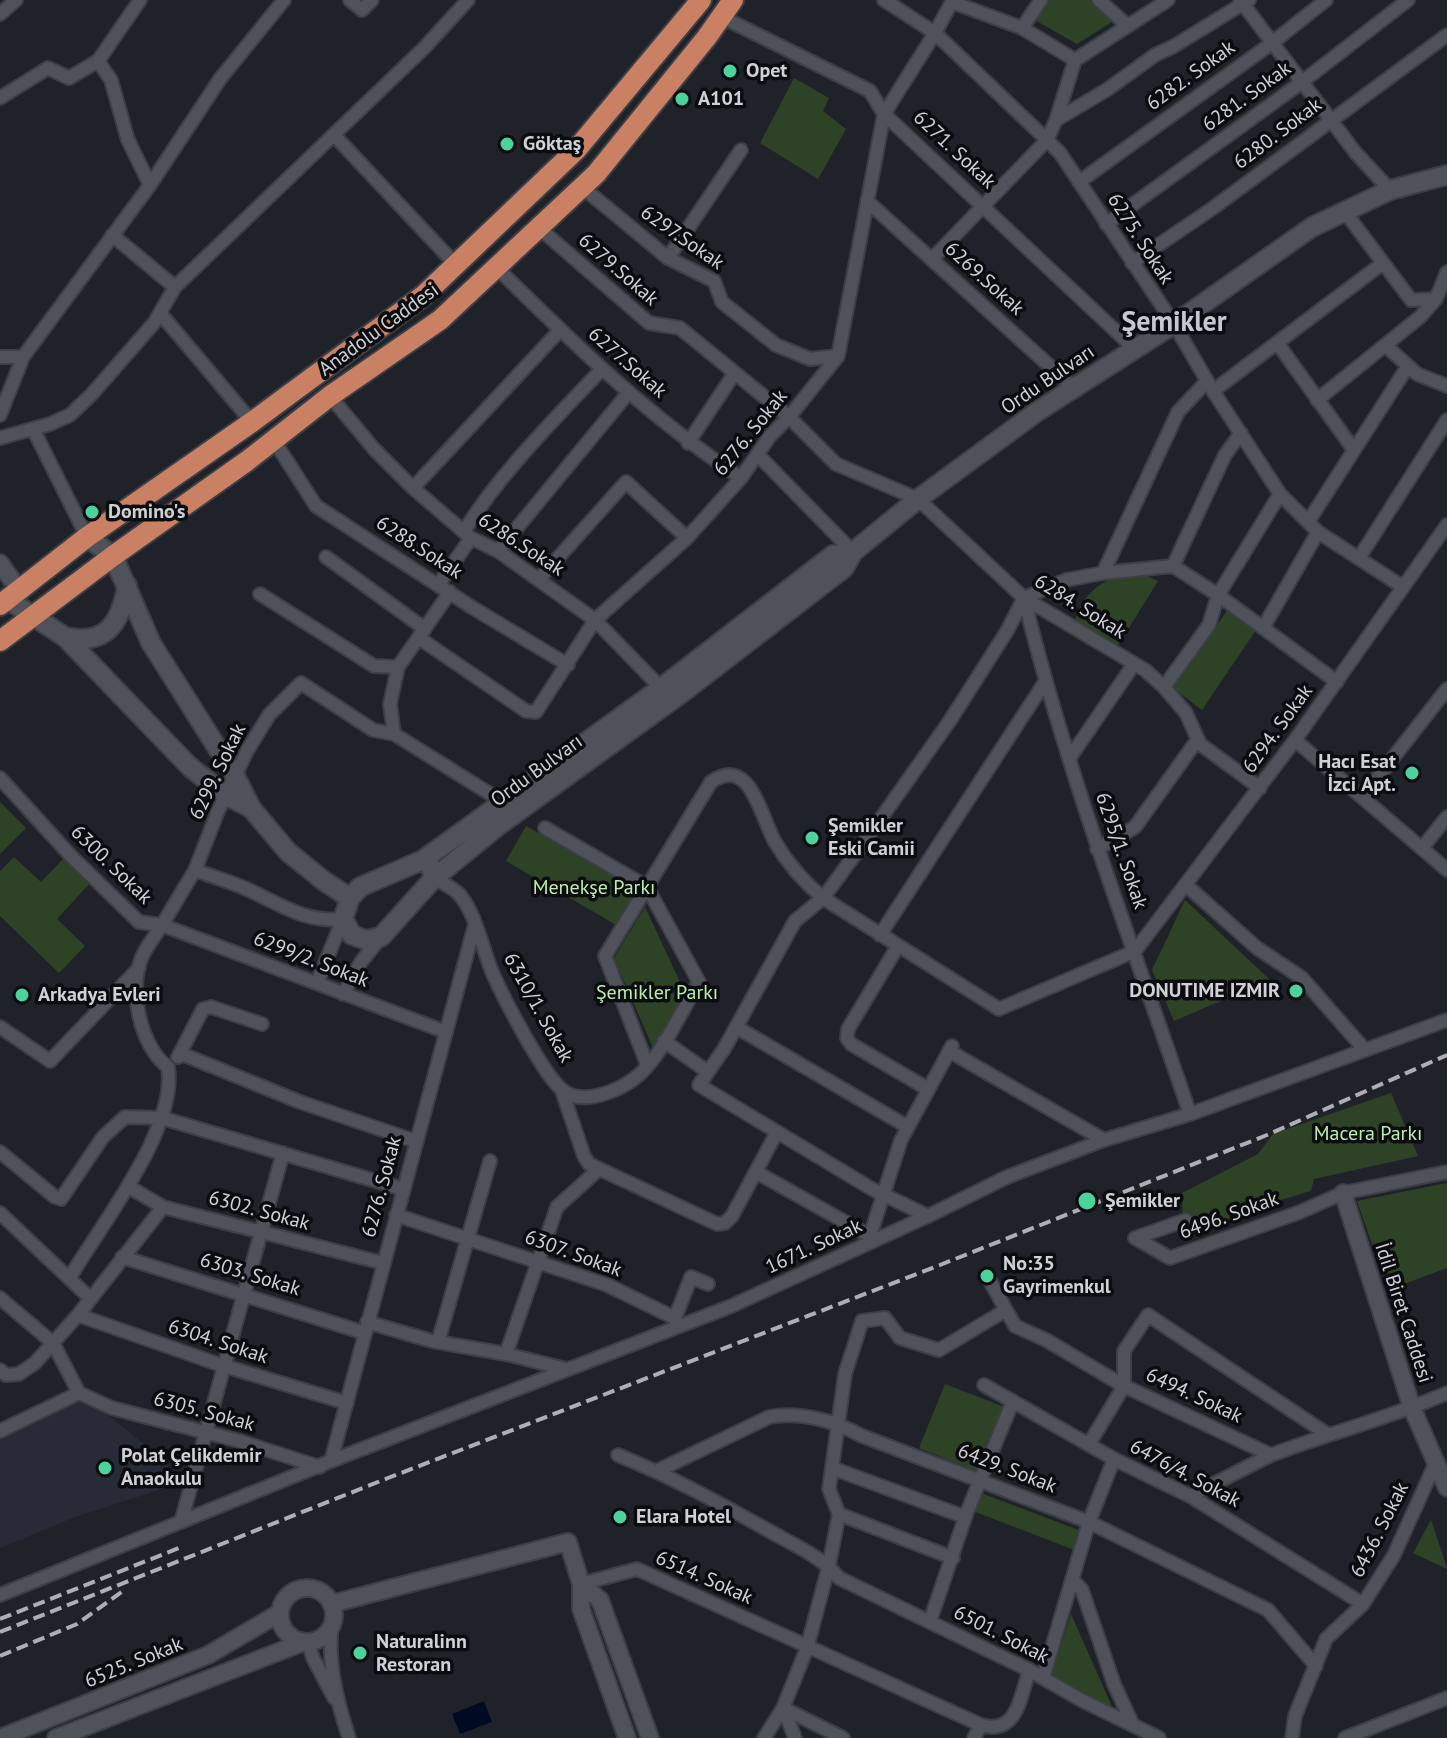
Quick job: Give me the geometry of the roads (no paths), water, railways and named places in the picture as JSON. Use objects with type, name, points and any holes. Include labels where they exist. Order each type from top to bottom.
[{"type":"highway","name":"Anadolu Caddesi","points":[[6,597],[424,295],[576,150],[701,0]]},
{"type":"highway","name":"Anadolu Caddesi","points":[[0,641],[247,461],[330,396],[440,320],[596,174],[727,9]]},
{"type":"main road","name":"Ordu Bulvarı","points":[[381,937],[434,878],[499,825],[683,692],[844,568],[853,552],[918,499],[1038,411],[1174,324],[1312,227],[1390,190],[1447,175]]},
{"type":"main road","points":[[87,537],[113,556],[151,643],[235,776],[251,808],[288,852],[350,898],[343,919],[357,938],[372,940],[381,937]]},
{"type":"main road","name":"Ordu Bulvarı","points":[[350,898],[360,887],[423,860],[661,688],[833,555],[853,552]]},
{"type":"main road","points":[[65,637],[92,640],[108,631],[124,606],[127,585]]},
{"type":"main road","points":[[6,597],[32,618],[65,637],[190,767],[227,796],[251,808]]},
{"type":"main road","points":[[423,860],[430,865],[434,878]]},
{"type":"street","points":[[0,14],[16,0]]},
{"type":"street","points":[[0,98],[48,68],[69,78],[98,61],[140,0]]},
{"type":"street","points":[[0,415],[23,357],[150,185],[220,79],[284,0]]},
{"type":"street","points":[[350,0],[362,10],[372,0]]},
{"type":"street","points":[[0,438],[70,415],[154,323],[175,287],[424,48],[468,0]]},
{"type":"street","name":"6275. Sokak","points":[[884,0],[935,33],[1060,153],[1174,324],[1280,494],[1313,527],[1403,587]]},
{"type":"street","points":[[1022,28],[1041,0]]},
{"type":"street","points":[[1099,0],[1128,26]]},
{"type":"street","points":[[932,259],[1047,140],[1075,60],[1168,0]]},
{"type":"street","name":"6282. Sokak","points":[[1079,182],[1272,43],[1326,0]]},
{"type":"street","name":"6281. Sokak","points":[[1106,224],[1302,82],[1408,0]]},
{"type":"street","points":[[952,1],[1022,28],[1075,60]]},
{"type":"street","name":"6276. Sokak","points":[[422,633],[526,711],[536,712],[595,620],[687,538],[741,478],[770,436],[838,356],[884,114],[952,1]]},
{"type":"street","points":[[1056,120],[1244,1],[1330,119],[1390,190]]},
{"type":"street","name":"6271. Sokak","points":[[727,9],[870,91],[884,114],[1135,349]]},
{"type":"street","name":"6280. Sokak","points":[[1132,263],[1213,208],[1447,35]]},
{"type":"street","points":[[98,61],[111,80],[128,140],[150,185]]},
{"type":"street","points":[[334,135],[456,265]]},
{"type":"street","points":[[668,258],[741,150]]},
{"type":"street","name":"6297.Sokak","points":[[582,187],[668,258],[714,281],[722,302],[776,345],[810,359],[838,356]]},
{"type":"street","name":"6269.Sokak","points":[[867,201],[1074,388]]},
{"type":"street","points":[[1345,212],[1411,300],[1440,300]]},
{"type":"street","name":"6279.Sokak","points":[[539,228],[649,323],[680,328],[789,417]]},
{"type":"street","points":[[112,235],[175,287]]},
{"type":"street","points":[[1103,573],[1178,412],[1210,386],[1278,344],[1383,263]]},
{"type":"street","name":"6277.Sokak","points":[[496,267],[601,370],[688,443],[741,478]]},
{"type":"street","points":[[1317,400],[1440,300],[1447,272]]},
{"type":"street","points":[[160,313],[252,422]]},
{"type":"street","points":[[413,488],[560,330]]},
{"type":"street","points":[[1278,344],[1354,450]]},
{"type":"street","points":[[1385,345],[1417,374],[1447,386]]},
{"type":"street","points":[[0,357],[23,357]]},
{"type":"street","points":[[1263,628],[1354,450],[1408,366]]},
{"type":"street","points":[[438,585],[482,503],[535,440],[601,370]]},
{"type":"street","points":[[688,443],[734,374]]},
{"type":"street","points":[[498,551],[629,392]]},
{"type":"street","name":"6286.Sokak","points":[[330,396],[374,449],[413,488],[467,535],[498,551],[595,620],[661,688]]},
{"type":"street","name":"6284. Sokak","points":[[789,417],[836,464],[918,499],[1024,598],[1134,664],[1164,687],[1186,713],[1200,744],[1260,788]]},
{"type":"street","points":[[1359,558],[1447,420]]},
{"type":"street","points":[[33,429],[87,537]]},
{"type":"street","points":[[1173,566],[1225,455],[1241,433]]},
{"type":"street","name":"6288.Sokak","points":[[273,439],[316,506],[568,665]]},
{"type":"street","points":[[758,455],[853,552]]},
{"type":"street","points":[[539,579],[626,482],[687,538]]},
{"type":"street","points":[[1164,687],[1209,625],[1218,595],[1280,494]]},
{"type":"street","name":"6294. Sokak","points":[[1135,951],[1260,788],[1447,525]]},
{"type":"street","points":[[326,557],[422,633]]},
{"type":"street","points":[[0,563],[6,597]]},
{"type":"street","points":[[928,1216],[884,1195],[699,1085],[736,1027],[795,921],[823,898],[951,719],[1007,631],[1024,598],[1066,580],[1173,566],[1337,682]]},
{"type":"street","points":[[394,734],[390,704],[398,667],[450,592]]},
{"type":"street","points":[[260,594],[374,666],[398,667]]},
{"type":"street","name":"6295/1. Sokak","points":[[1024,598],[1045,682],[1097,849],[1190,1114]]},
{"type":"street","points":[[1069,759],[1134,664]]},
{"type":"street","points":[[880,935],[1045,682]]},
{"type":"street","name":"6299. Sokak","points":[[162,925],[195,870],[218,811],[269,715],[301,683],[373,730],[394,734],[503,802]]},
{"type":"street","points":[[1363,796],[1447,689]]},
{"type":"street","points":[[1097,849],[1135,827],[1198,739]]},
{"type":"street","points":[[1295,740],[1447,870]]},
{"type":"street","points":[[647,1064],[605,956],[711,782],[721,775],[732,774],[742,779],[754,794],[774,841],[799,878],[823,898],[999,1009],[1135,951]]},
{"type":"street","name":"6300. Sokak","points":[[0,778],[71,856],[139,922],[162,925],[141,957],[137,1004],[147,1044],[156,1059],[168,1067]]},
{"type":"street","points":[[1422,848],[1447,817]]},
{"type":"street","points":[[545,828],[647,887]]},
{"type":"street","points":[[195,870],[246,888],[289,911],[324,921],[343,919],[317,983]]},
{"type":"street","name":"6310/1. Sokak","points":[[434,878],[459,893],[475,924],[493,975],[539,1060],[562,1091],[575,1095],[603,1095],[639,1075],[664,1041],[699,982],[647,887]]},
{"type":"street","points":[[1186,885],[1257,948],[1302,978],[1365,1050]]},
{"type":"street","name":"6276. Sokak","points":[[325,1464],[347,1403],[475,924]]},
{"type":"street","name":"6299/2. Sokak","points":[[162,925],[446,1032]]},
{"type":"street","name":"Ordu Bulvarı","points":[[343,994],[361,962],[381,937]]},
{"type":"street","points":[[898,946],[846,1034],[851,1044],[928,1089]]},
{"type":"street","points":[[0,1027],[50,1061],[139,968]]},
{"type":"street","points":[[70,1277],[129,1187],[162,1118],[168,1067],[182,1054],[203,1009],[211,1007],[262,1024]]},
{"type":"street","name":"1671. Sokak","points":[[0,1595],[325,1464],[729,1307],[1007,1177],[1447,1020]]},
{"type":"street","points":[[736,1027],[908,1127]]},
{"type":"street","points":[[664,1041],[708,1072]]},
{"type":"street","points":[[756,1172],[871,1239],[901,1140],[950,1049],[1104,1140]]},
{"type":"street","points":[[182,1054],[300,1102],[415,1141]]},
{"type":"street","points":[[562,1091],[589,1164],[717,1224],[725,1223],[732,1216],[777,1132]]},
{"type":"street","points":[[0,1152],[61,1199],[103,1137],[125,1117],[162,1118],[403,1189]]},
{"type":"street","points":[[181,1522],[283,1153]]},
{"type":"street","points":[[438,1342],[490,1161]]},
{"type":"street","points":[[506,1354],[557,1207],[599,1169]]},
{"type":"street","points":[[1343,1193],[1447,1172]]},
{"type":"street","name":"6302. Sokak","points":[[129,1187],[163,1207],[383,1263]]},
{"type":"street","name":"6496. Sokak","points":[[1186,1220],[1135,1238],[1170,1258],[1300,1212],[1343,1193]]},
{"type":"street","name":"İdil Biret Caddesi","points":[[1343,1193],[1412,1408],[1447,1488]]},
{"type":"street","points":[[0,1370],[6,1375],[19,1374],[35,1363],[78,1315],[163,1207]]},
{"type":"street","points":[[0,1213],[90,1298]]},
{"type":"street","name":"6307. Sokak","points":[[396,1215],[607,1285],[675,1318],[691,1277],[708,1284]]},
{"type":"street","name":"6303. Sokak","points":[[122,1257],[366,1328],[506,1354],[566,1369]]},
{"type":"street","name":"6494. Sokak","points":[[990,1281],[1015,1326],[1046,1340],[1124,1386],[1271,1455]]},
{"type":"street","points":[[0,1298],[53,1343],[79,1393],[0,1431]]},
{"type":"street","points":[[764,1738],[783,1708],[807,1648],[829,1565],[839,1514],[829,1489],[845,1374],[862,1321],[885,1318],[900,1338],[939,1350],[1006,1310]]},
{"type":"street","name":"6304. Sokak","points":[[78,1315],[223,1366],[347,1403]]},
{"type":"street","points":[[1089,1444],[1124,1386],[1124,1351],[1148,1315],[1327,1434]]},
{"type":"street","name":"6476/4. Sokak","points":[[984,1385],[1114,1459],[1190,1496],[1363,1604]]},
{"type":"street","name":"6305. Sokak","points":[[79,1393],[112,1408],[325,1464]]},
{"type":"street","points":[[1190,1496],[1271,1455],[1412,1408],[1447,1393]]},
{"type":"street","points":[[930,1621],[965,1517],[1013,1401]]},
{"type":"street","name":"6429. Sokak","points":[[657,1471],[769,1417],[783,1415],[839,1423],[862,1436],[1089,1522],[1268,1610],[1316,1666]]},
{"type":"street","name":"6501. Sokak","points":[[618,1455],[657,1471],[829,1565],[839,1578],[1029,1670],[1159,1738]]},
{"type":"street","points":[[1043,1678],[1089,1522],[1114,1459]]},
{"type":"street","name":"6436. Sokak","points":[[1292,1738],[1295,1716],[1326,1639],[1363,1604],[1394,1555],[1436,1462]]},
{"type":"street","points":[[832,1468],[965,1517]]},
{"type":"street","points":[[839,1514],[953,1558]]},
{"type":"street","points":[[331,1604],[568,1542],[581,1584],[581,1609],[627,1738]]},
{"type":"street","name":"6514. Sokak","points":[[581,1584],[637,1569],[981,1725]]},
{"type":"street","points":[[1072,1579],[1082,1590],[1114,1684],[1133,1725]]},
{"type":"street","points":[[581,1584],[600,1600],[650,1738]]},
{"type":"street","points":[[332,1624],[321,1638],[306,1642],[289,1636],[278,1614],[285,1598],[299,1589],[316,1589],[324,1593],[331,1604],[334,1616],[331,1656],[338,1704],[349,1738]]},
{"type":"street","name":"6525. Sokak","points":[[0,1738],[208,1655],[278,1614]]},
{"type":"street","points":[[306,1642],[338,1704]]},
{"type":"street","name":"6525. Sokak","points":[[56,1738],[306,1642]]},
{"type":"street","points":[[974,1738],[981,1725],[993,1728],[1006,1724],[1015,1714],[1029,1670]]},
{"type":"street","points":[[1345,1738],[1447,1698]]},
{"type":"street","points":[[783,1708],[795,1738]]},
{"type":"street","points":[[783,1708],[843,1738]]},
{"type":"water","points":[[484,1701],[492,1722],[460,1734],[452,1714]]},
{"type":"railway","points":[[0,1632],[1267,1135],[1447,1055]]},
{"type":"railway","points":[[0,1619],[179,1548]]},
{"type":"railway","points":[[0,1656],[77,1624],[123,1591]]},
{"type":"place","name":"Opet","points":[[730,71]]},
{"type":"place","name":"A101","points":[[682,99]]},
{"type":"place","name":"Göktaş","points":[[507,144]]},
{"type":"place","name":"Domino's","points":[[92,512]]},
{"type":"place","name":"Hacı Esat İzci Apt.","points":[[1412,773]]},
{"type":"place","name":"Şemikler Eski Camii","points":[[812,838]]},
{"type":"place","name":"DONUTIME IZMIR","points":[[1296,991]]},
{"type":"place","name":"Arkadya Evleri","points":[[22,995]]},
{"type":"place","name":"Şemikler","points":[[1087,1201]]},
{"type":"place","name":"No:35 Gayrimenkul","points":[[987,1276]]},
{"type":"place","name":"Polat Çelikdemir Anaokulu","points":[[105,1468]]},
{"type":"place","name":"Elara Hotel","points":[[620,1517]]},
{"type":"place","name":"Naturalinn Restoran","points":[[360,1653]]},
{"type":"district","name":"Şemikler","points":[[1174,323]]},
{"type":"park label","name":"Menekşe Parkı","points":[[594,888]]},
{"type":"park label","name":"Şemikler Parkı","points":[[657,993]]},
{"type":"park label","name":"Macera Parkı","points":[[1368,1134]]}]
